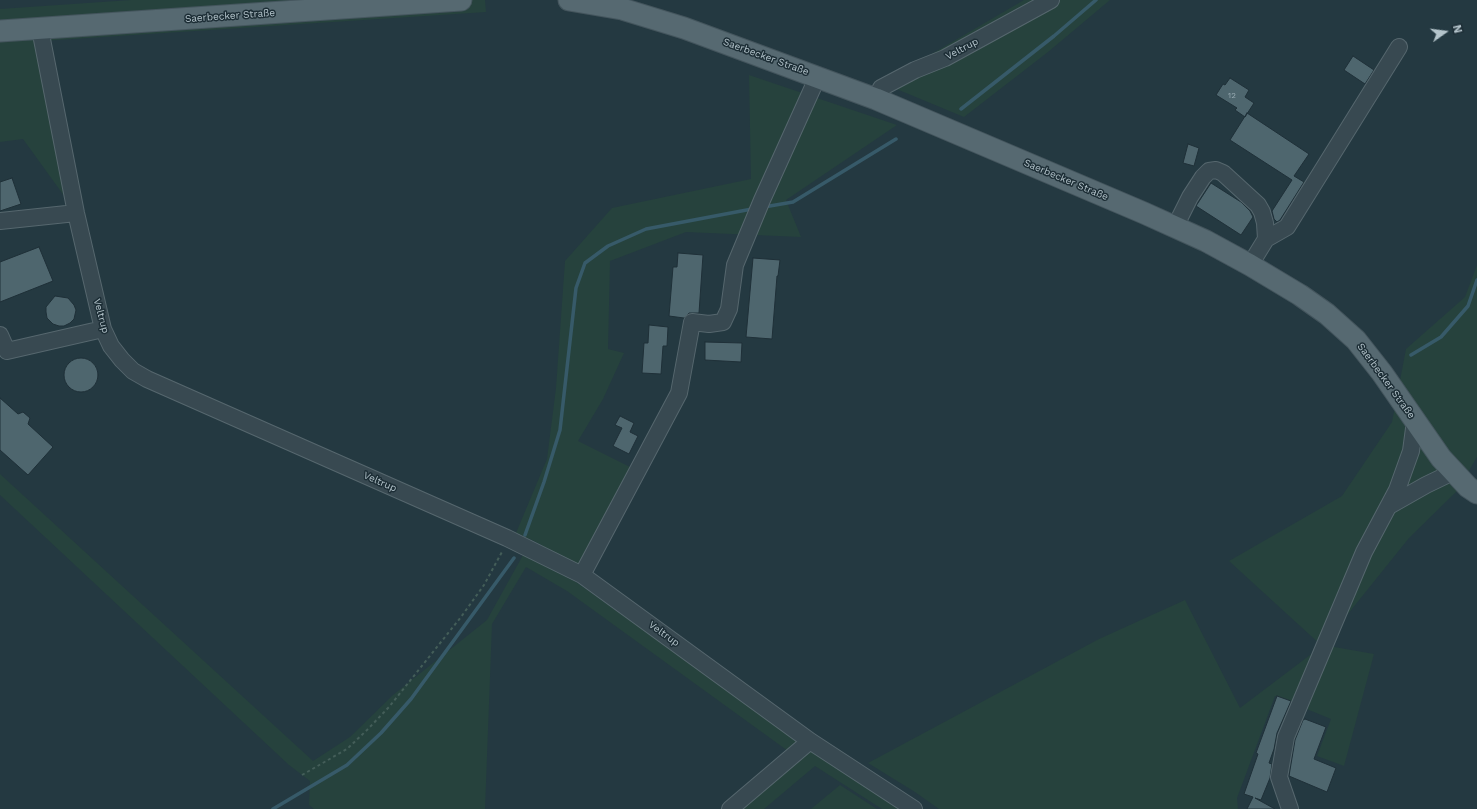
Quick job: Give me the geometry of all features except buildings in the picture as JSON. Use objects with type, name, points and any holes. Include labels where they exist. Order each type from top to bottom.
[{"type":"main road","name":"Saerbecker Straße","points":[[0,31],[461,0]]},
{"type":"main road","name":"Saerbecker Straße","points":[[569,0],[622,9],[684,28],[818,76],[876,99],[1175,227],[1250,265],[1300,295],[1343,327],[1356,340],[1382,373],[1441,458],[1468,487],[1477,493]]},
{"type":"street","name":"Veltrup","points":[[876,99],[881,88],[915,70],[945,58],[1051,0]]},
{"type":"street","name":"Veltrup","points":[[40,29],[76,213],[104,329],[112,346],[122,360],[133,371],[147,379],[507,538],[582,575],[810,741],[914,809]]},
{"type":"street","points":[[1250,265],[1266,239],[1287,227],[1399,47]]},
{"type":"street","points":[[582,575],[679,393],[692,322],[710,324],[723,322],[730,309],[735,264],[818,76]]},
{"type":"street","points":[[1175,227],[1190,197],[1203,177],[1209,171],[1216,170],[1223,173],[1258,205],[1265,223],[1266,239]]},
{"type":"street","points":[[0,221],[76,213]]},
{"type":"street","points":[[0,335],[7,351],[104,329]]},
{"type":"street","points":[[1290,809],[1279,777],[1286,737],[1364,552],[1397,490],[1411,451],[1415,421]]},
{"type":"street","points":[[1388,507],[1426,485],[1453,472]]},
{"type":"street","points":[[730,809],[810,741]]},
{"type":"path","points":[[302,775],[347,749],[389,707],[461,617],[484,585],[501,554],[507,538]]},
{"type":"green space","points":[[131,0],[485,0],[486,12],[42,41],[70,204],[23,139],[0,142],[0,9]]},
{"type":"green space","points":[[1024,0],[1110,0],[1048,52],[964,117],[882,83]]},
{"type":"green space","points":[[749,75],[897,125],[786,200],[801,237],[686,232],[610,261],[608,349],[624,353],[603,399],[578,441],[632,468],[580,567],[534,541],[516,533],[547,459],[556,388],[565,261],[612,208],[751,179]]},
{"type":"green space","points":[[1477,265],[1477,457],[1457,491],[1409,538],[1323,645],[1374,654],[1344,766],[1317,756],[1331,719],[1275,696],[1237,798],[1238,809],[939,809],[915,792],[868,763],[1099,639],[1185,600],[1240,708],[1322,646],[1229,561],[1342,496],[1392,422],[1406,349],[1465,297]]},
{"type":"green space","points":[[0,474],[313,761],[350,737],[393,695],[487,620],[523,555],[576,582],[800,741],[788,751],[567,591],[526,567],[492,624],[485,809],[314,809],[309,805],[310,781],[289,765],[0,495]]},
{"type":"green space","points":[[811,750],[902,809],[882,809],[815,766],[764,809],[742,809]]},
{"type":"green space","points":[[840,785],[877,809],[811,809]]},
{"type":"waterway","points":[[961,109],[1054,36],[1096,0]]},
{"type":"waterway","points":[[764,207],[793,202],[896,139]]},
{"type":"waterway","points":[[525,535],[544,482],[560,430],[576,288],[585,263],[608,246],[646,229],[752,209]]},
{"type":"waterway","points":[[1411,355],[1441,337],[1468,306],[1477,280]]},
{"type":"waterway","points":[[273,809],[347,765],[381,733],[411,699],[514,558]]}]
